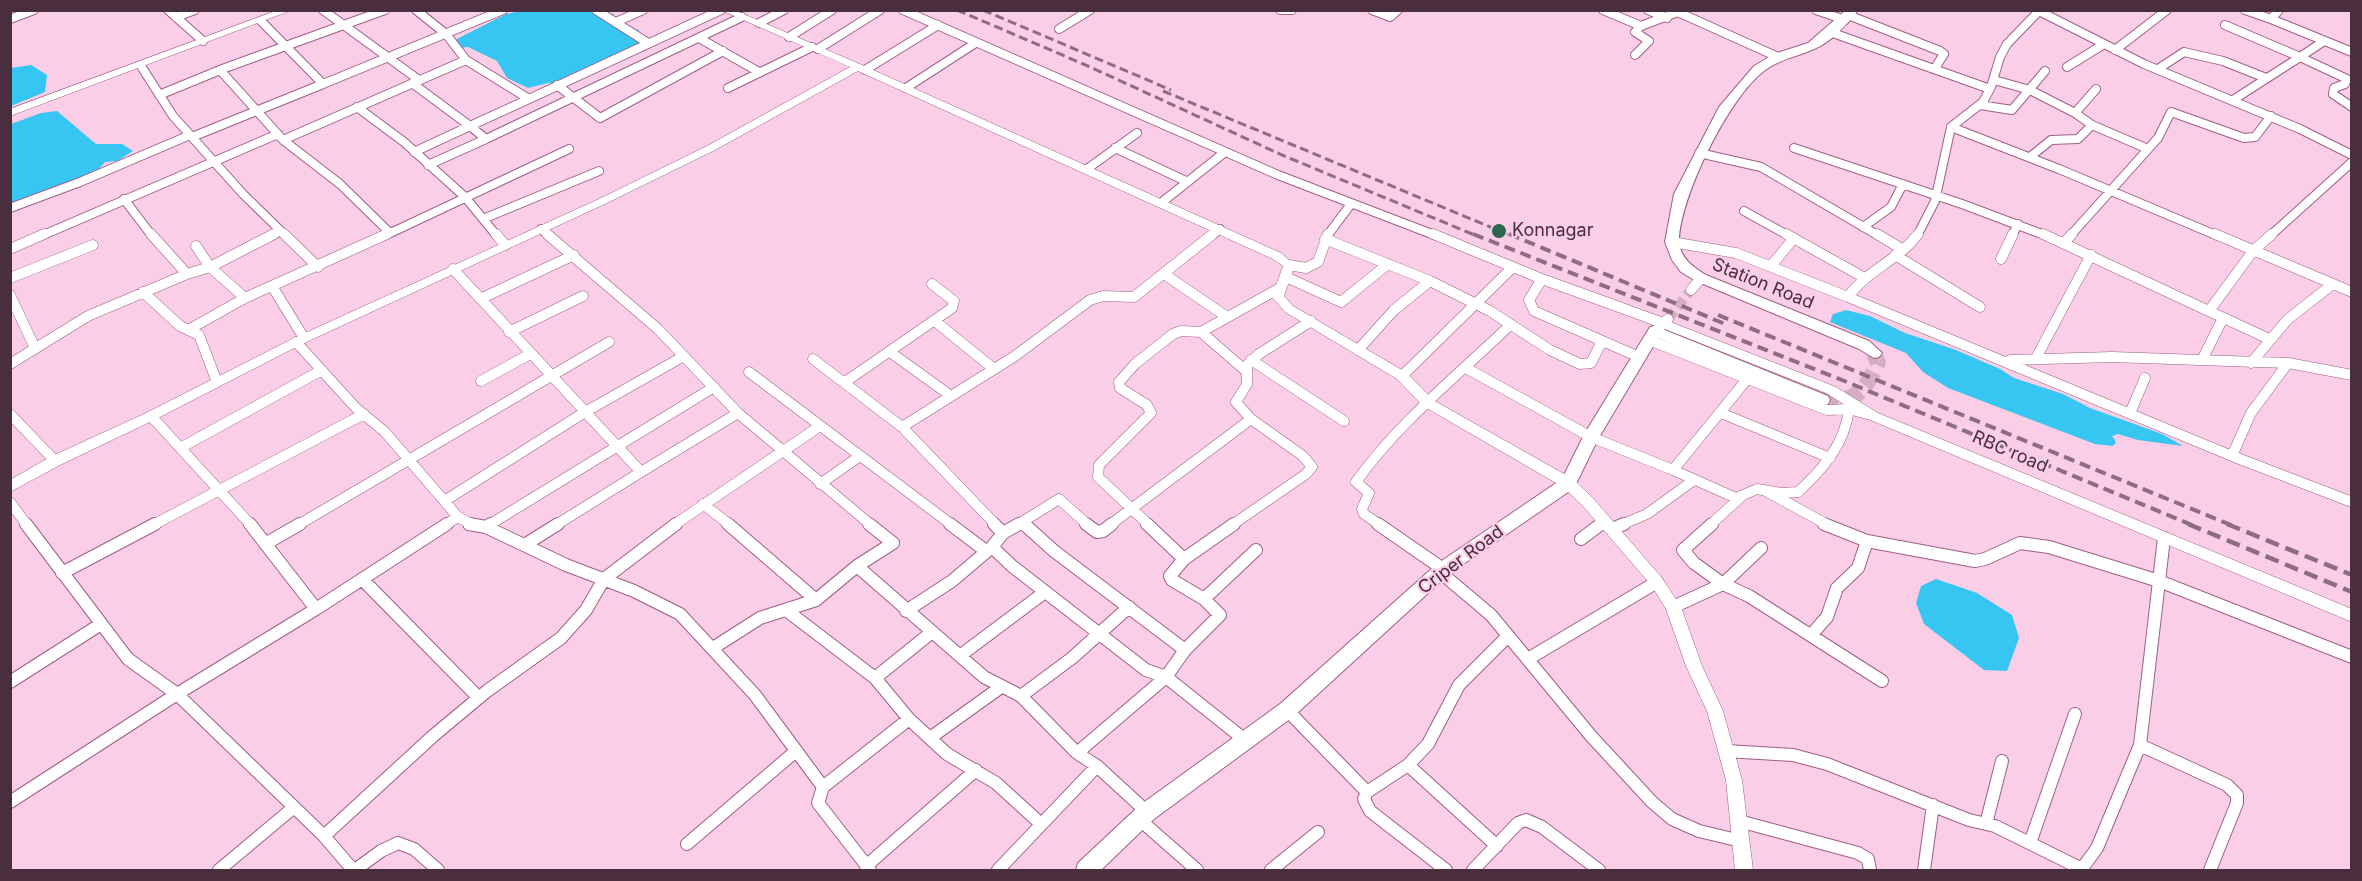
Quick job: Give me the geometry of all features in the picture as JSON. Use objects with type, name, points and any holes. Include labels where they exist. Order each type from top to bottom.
[{"type":"main road","points":[[1672,242],[1681,194],[1699,153],[1725,107],[1758,69],[1778,57],[1812,46],[1849,15]]},
{"type":"main road","name":"Station Road","points":[[1672,242],[1679,260],[1686,269],[1701,278],[1864,345],[1874,352]]},
{"type":"main road","points":[[1659,328],[1822,400]]},
{"type":"main road","name":"Criper Road","points":[[1086,870],[1143,815],[1287,710],[1442,570],[1568,483],[1591,437],[1659,328]]},
{"type":"street","points":[[10,19],[34,10]]},
{"type":"street","points":[[168,10],[203,41]]},
{"type":"street","points":[[176,17],[195,10]]},
{"type":"street","points":[[10,113],[288,10]]},
{"type":"street","points":[[322,10],[346,25],[486,139]]},
{"type":"street","points":[[159,95],[220,70],[386,10]]},
{"type":"street","points":[[416,10],[446,34],[466,60],[529,99]]},
{"type":"street","points":[[596,10],[648,43]]},
{"type":"street","points":[[616,22],[643,10]]},
{"type":"street","points":[[759,23],[784,10]]},
{"type":"street","points":[[789,37],[832,10]]},
{"type":"street","points":[[728,88],[815,48],[880,10]]},
{"type":"street","name":"RBC road","points":[[903,10],[974,44],[1225,152],[1351,204],[1384,214],[1659,328],[1748,378],[1827,410],[1849,409],[1874,416],[2352,616]]},
{"type":"street","points":[[1059,29],[1090,10]]},
{"type":"street","points":[[1280,10],[1292,10]]},
{"type":"street","points":[[1372,10],[1390,17],[1398,10]]},
{"type":"street","points":[[1603,10],[1641,26]]},
{"type":"street","points":[[1648,10],[1667,18]]},
{"type":"street","points":[[1816,10],[1849,15],[1940,51],[1944,54],[1944,58],[1935,68]]},
{"type":"street","points":[[2115,50],[2167,10]]},
{"type":"street","points":[[2245,10],[2352,52]]},
{"type":"street","points":[[2271,19],[2279,10]]},
{"type":"street","points":[[10,208],[257,112],[498,11]]},
{"type":"street","points":[[1848,297],[1863,277],[1914,240],[1923,227],[1937,195],[1951,127],[1957,120],[1980,105],[1994,80],[2000,56],[2011,39],[2038,11],[2115,50],[2271,116],[2352,155]]},
{"type":"street","points":[[428,165],[699,38],[730,12]]},
{"type":"street","points":[[414,152],[648,43],[730,12],[861,68],[1220,229],[1276,256],[1287,271],[1341,302],[1388,264]]},
{"type":"street","points":[[1635,55],[1649,41],[1635,32],[1641,26],[1681,12],[1778,57]]},
{"type":"street","points":[[261,21],[323,84]]},
{"type":"street","points":[[10,486],[55,461],[151,416],[300,340],[711,148],[938,25]]},
{"type":"street","points":[[2225,25],[2347,79],[2345,84],[2334,88],[2333,94],[2352,107]]},
{"type":"street","points":[[1830,32],[1990,89]]},
{"type":"street","points":[[699,38],[759,72]]},
{"type":"street","points":[[2233,100],[2324,41]]},
{"type":"street","points":[[906,88],[974,44]]},
{"type":"street","points":[[2067,67],[2104,44]]},
{"type":"street","points":[[557,85],[600,118],[723,51]]},
{"type":"street","points":[[2158,69],[2184,52],[2223,61],[2266,78]]},
{"type":"street","points":[[10,249],[213,162],[357,107],[466,60]]},
{"type":"street","points":[[141,66],[173,116],[213,162],[318,267]]},
{"type":"street","points":[[220,70],[280,137],[340,184],[389,232]]},
{"type":"street","points":[[1980,105],[2012,110],[2045,71]]},
{"type":"street","points":[[1994,80],[2030,90],[2075,113],[2092,125],[2148,149]]},
{"type":"street","points":[[2075,113],[2096,89]]},
{"type":"street","points":[[518,104],[536,115]]},
{"type":"street","points":[[357,107],[414,152],[465,197],[505,245]]},
{"type":"street","points":[[2064,243],[2109,190],[2158,138],[2172,112],[2244,138],[2255,136],[2271,116]]},
{"type":"street","points":[[2030,157],[2051,140],[2075,142],[2082,139],[2092,125]]},
{"type":"street","points":[[1951,127],[2030,157],[2352,292]]},
{"type":"street","points":[[1087,169],[1137,133]]},
{"type":"street","points":[[1115,148],[1188,183]]},
{"type":"street","points":[[1794,148],[2018,224],[2091,255],[2269,339]]},
{"type":"street","points":[[188,330],[245,298],[318,267],[569,149]]},
{"type":"street","points":[[1161,203],[1225,152]]},
{"type":"street","points":[[1699,153],[1752,164],[1863,226],[1980,307]]},
{"type":"street","points":[[2209,311],[2253,251],[2352,162]]},
{"type":"street","points":[[483,219],[599,171]]},
{"type":"street","points":[[1863,226],[1891,207],[1903,184]]},
{"type":"street","points":[[124,199],[161,248],[187,274]]},
{"type":"street","points":[[1287,271],[1315,265],[1320,258],[1325,239],[1351,204]]},
{"type":"street","points":[[1744,212],[1863,277]]},
{"type":"street","points":[[2001,259],[2018,224]]},
{"type":"street","points":[[541,229],[658,329],[738,413],[892,543],[857,566],[816,600],[760,618],[713,648]]},
{"type":"street","points":[[902,427],[994,369],[1090,300],[1104,295],[1134,297],[1220,229]]},
{"type":"street","points":[[10,364],[88,316],[187,274],[210,267],[281,231]]},
{"type":"street","points":[[1771,266],[1794,238]]},
{"type":"street","points":[[1325,239],[1430,281],[1474,303],[1550,350],[1580,364],[1591,363],[1601,342]]},
{"type":"street","points":[[1672,242],[1725,250],[1771,266],[2007,361],[2232,456],[2352,502]]},
{"type":"street","points":[[10,278],[93,244]]},
{"type":"street","points":[[196,246],[210,267],[245,298]]},
{"type":"street","points":[[480,300],[574,255]]},
{"type":"street","points":[[2036,358],[2091,255]]},
{"type":"street","points":[[1402,376],[1513,267]]},
{"type":"street","points":[[453,269],[640,472]]},
{"type":"street","points":[[1201,332],[1278,288],[1287,271]]},
{"type":"street","points":[[1164,274],[1227,316]]},
{"type":"street","points":[[1691,290],[1701,278]]},
{"type":"street","points":[[1542,279],[1529,300],[1534,311],[1640,357]]},
{"type":"street","points":[[1358,350],[1394,310],[1430,281]]},
{"type":"street","points":[[845,382],[936,322],[952,308],[954,301],[932,284]]},
{"type":"street","points":[[2252,363],[2269,339],[2317,294],[2333,284]]},
{"type":"street","points":[[272,286],[300,340],[322,370],[364,414],[385,432],[446,500],[458,517],[471,525],[486,527],[526,544],[566,565],[604,579],[680,614],[755,695],[823,787]]},
{"type":"street","points":[[1278,288],[1280,302],[1402,376],[1428,404],[1568,483],[1609,525],[1657,582],[1673,607],[1694,666],[1715,711],[1734,780],[1744,870]]},
{"type":"street","points":[[143,292],[180,326],[196,332],[217,382]]},
{"type":"street","points":[[509,332],[584,296]]},
{"type":"street","points":[[12,301],[35,348]]},
{"type":"street","points":[[2202,360],[2223,318]]},
{"type":"street","points":[[1077,753],[1166,677],[1185,650],[1220,615],[1204,599],[1170,576],[1184,559],[1311,470],[1311,464],[1303,456],[1251,419],[1236,402],[1247,384],[1247,365],[1251,360],[1311,321]]},
{"type":"street","points":[[936,322],[994,369]]},
{"type":"street","points":[[1509,326],[1376,454],[1359,475],[1356,484],[1369,493],[1362,509],[1365,514],[1442,570],[1491,615],[1591,736],[1652,802],[1672,819],[1699,831],[1741,841]]},
{"type":"street","points":[[1659,328],[1831,390],[1874,416]]},
{"type":"street","points":[[1184,559],[1098,477],[1097,471],[1107,457],[1151,413],[1147,405],[1120,388],[1119,382],[1136,364],[1173,334],[1188,330],[1201,332],[1246,371]]},
{"type":"street","points":[[265,544],[549,375],[609,342]]},
{"type":"street","points":[[890,352],[951,396]]},
{"type":"street","points":[[481,381],[530,354]]},
{"type":"street","points":[[446,500],[585,412],[684,356]]},
{"type":"street","points":[[2007,361],[2036,358],[2148,358],[2288,363],[2352,375]]},
{"type":"street","points":[[813,359],[902,427],[1003,533]]},
{"type":"street","points":[[1251,360],[1344,421]]},
{"type":"street","points":[[2232,456],[2251,413],[2288,363]]},
{"type":"street","points":[[1466,368],[1591,437],[1673,470],[1727,495],[1736,498],[1743,496]]},
{"type":"street","points":[[182,447],[322,370]]},
{"type":"street","points":[[749,372],[989,549],[1146,670],[1166,677],[1245,741]]},
{"type":"street","points":[[1673,470],[1748,378]]},
{"type":"street","points":[[2130,413],[2145,378]]},
{"type":"street","points":[[486,527],[514,512],[714,387]]},
{"type":"street","points":[[1849,409],[1849,422],[1845,433],[1830,458],[1798,492],[1781,493],[1764,490],[1748,492],[1683,550],[1694,563],[1723,584],[1749,596],[1882,681]]},
{"type":"street","points":[[526,544],[738,413]]},
{"type":"street","points":[[1721,413],[1830,458]]},
{"type":"street","points":[[10,414],[55,461]]},
{"type":"street","points":[[62,573],[364,414]]},
{"type":"street","points":[[151,416],[221,490],[316,609]]},
{"type":"street","points":[[906,611],[952,581],[989,549],[1003,533],[1053,500],[1059,499],[1093,530],[1099,532],[1251,419]]},
{"type":"street","points":[[324,836],[433,736],[479,698],[561,638],[586,610],[604,579],[702,504],[820,426]]},
{"type":"street","points":[[820,484],[860,456]]},
{"type":"street","points":[[1581,539],[1609,525],[1647,514],[1694,480]]},
{"type":"street","points":[[1764,490],[1820,522],[1867,541],[1975,561],[1985,559],[2020,543],[2039,546],[2159,581],[2352,657]]},
{"type":"street","points":[[10,502],[128,659],[177,694],[292,808],[324,836],[354,870],[380,852],[400,842],[416,849],[438,870]]},
{"type":"street","points":[[702,504],[744,536],[816,600]]},
{"type":"street","points":[[10,802],[458,517]]},
{"type":"street","points":[[1022,522],[1054,551],[1185,650]]},
{"type":"street","points":[[1726,751],[1793,755],[1827,764],[1969,820],[1986,824],[2030,843],[2082,870],[2097,848],[2140,745],[2164,538]]},
{"type":"street","points":[[1811,636],[1827,617],[1837,588],[1858,568],[1867,541]]},
{"type":"street","points":[[1673,607],[1723,584],[1761,548]]},
{"type":"street","points":[[1204,599],[1256,550]]},
{"type":"street","points":[[857,566],[984,677],[1021,696],[1077,753],[1097,766],[1197,870]]},
{"type":"street","points":[[362,579],[479,698]]},
{"type":"street","points":[[1528,659],[1657,582]]},
{"type":"street","points":[[961,655],[1044,592]]},
{"type":"street","points":[[1021,696],[1100,635],[1129,608]]},
{"type":"street","points":[[786,610],[875,678],[909,719],[947,754],[996,783],[1041,824]]},
{"type":"street","points":[[10,682],[101,624]]},
{"type":"street","points":[[875,678],[932,632]]},
{"type":"street","points":[[1446,870],[1370,811],[1364,799],[1367,792],[1408,765],[1428,744],[1459,685],[1509,636]]},
{"type":"street","points":[[930,738],[1001,687]]},
{"type":"street","points":[[1287,710],[1367,792]]},
{"type":"street","points":[[2030,843],[2075,714]]},
{"type":"street","points":[[909,719],[823,787],[818,803],[868,868],[976,770]]},
{"type":"street","points":[[2140,745],[2234,790],[2237,795],[2237,803],[2210,870]]},
{"type":"street","points":[[687,844],[796,751]]},
{"type":"street","points":[[1986,824],[2002,761]]},
{"type":"street","points":[[1408,765],[1497,846]]},
{"type":"street","points":[[998,870],[1097,766]]},
{"type":"street","points":[[1924,870],[1934,805]]},
{"type":"street","points":[[219,870],[292,808]]},
{"type":"street","points":[[1473,870],[1518,823],[1526,820],[1533,822],[1599,870]]},
{"type":"street","points":[[1739,821],[1858,853],[1868,859],[1870,870]]},
{"type":"street","points":[[1271,870],[1318,832]]},
{"type":"water","points":[[527,10],[583,10],[614,14],[609,22],[639,30],[638,35],[651,41],[645,51],[616,59],[563,84],[548,83],[528,88],[507,78],[497,61],[468,47],[458,48],[451,42],[506,14]]},
{"type":"water","points":[[31,65],[47,75],[45,92],[11,106],[11,68]]},
{"type":"water","points":[[57,111],[96,144],[122,144],[133,151],[117,161],[105,162],[91,178],[11,205],[11,124],[41,113]]},
{"type":"water","points":[[1846,310],[1870,316],[1905,333],[1956,350],[2000,369],[2014,378],[2063,394],[2090,408],[2162,434],[2183,446],[2138,440],[2118,434],[2112,436],[2116,442],[2113,446],[2095,444],[1948,388],[1923,372],[1906,353],[1830,322],[1833,314]]},
{"type":"water","points":[[1936,579],[1977,593],[2012,615],[2019,638],[2007,671],[1984,670],[1924,624],[1916,603],[1921,586]]},
{"type":"tunnel","points":[[1668,319],[1691,290]]},
{"type":"tunnel","points":[[1822,400],[1844,399],[1858,394],[1868,382],[1878,363],[1874,353]]},
{"type":"railway","points":[[957,10],[1088,66],[1282,155],[1477,236]]},
{"type":"railway","points":[[983,10],[1171,90]]},
{"type":"railway","points":[[1163,91],[1512,236]]},
{"type":"railway","points":[[1473,234],[1842,380],[2192,525]]},
{"type":"railway","points":[[1509,234],[1725,324]]},
{"type":"railway","points":[[1718,315],[2231,525]]},
{"type":"railway","points":[[2188,524],[2352,592]]},
{"type":"railway","points":[[2227,524],[2352,575]]},
{"type":"place","name":"Konnagar","points":[[1499,231]]}]
